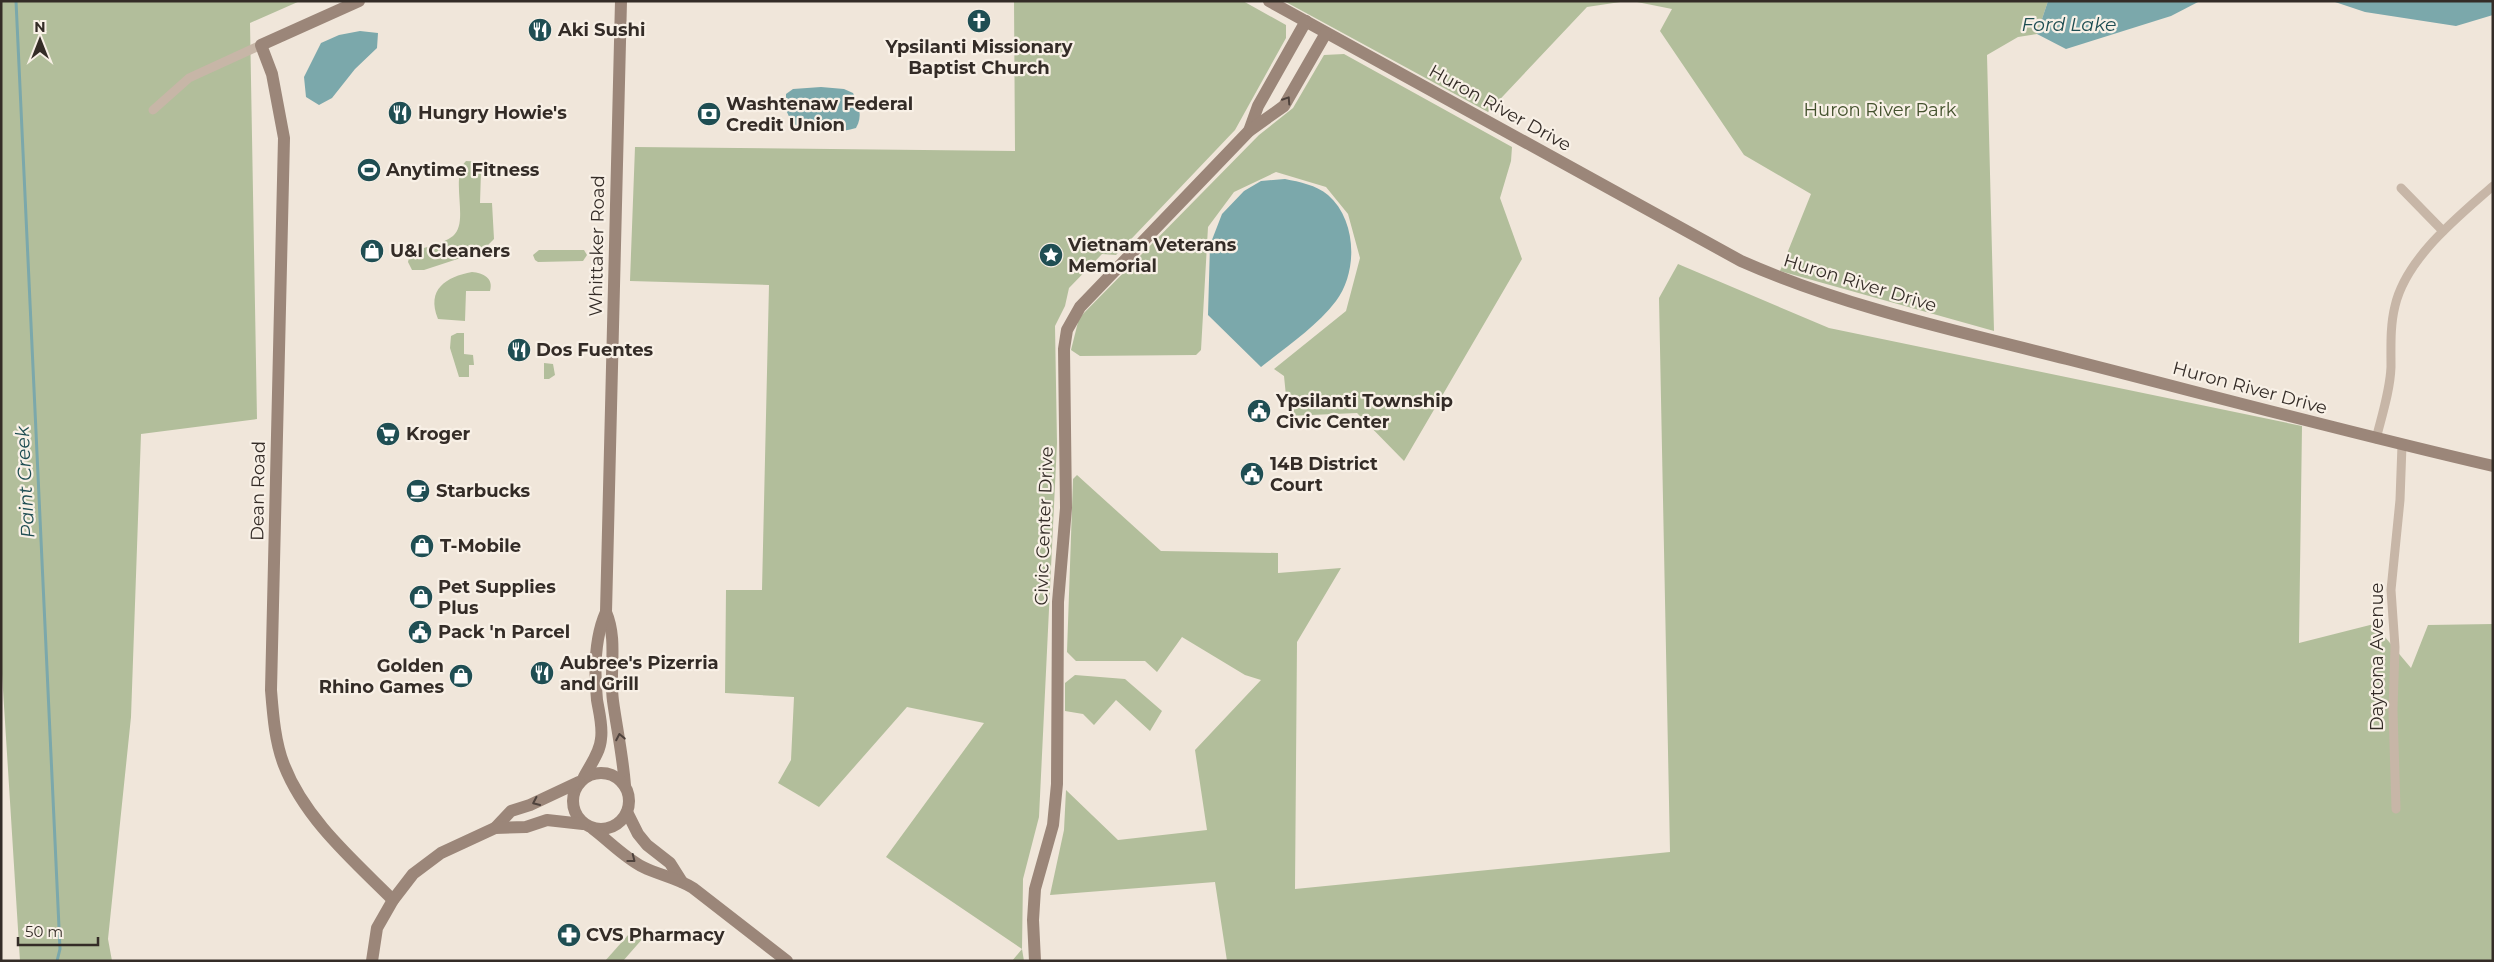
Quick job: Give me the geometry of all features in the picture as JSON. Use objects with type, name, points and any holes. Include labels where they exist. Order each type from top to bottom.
[{"type":"main road","points":[[261,45],[359,1]]},
{"type":"main road","name":"Whittaker Road","points":[[582,779],[599,749],[602,737],[596,689],[596,653],[600,627],[606,612],[621,1]]},
{"type":"main road","name":"Huron River Drive","points":[[1269,1],[1741,261],[1786,281],[1834,297],[1938,326],[2402,445],[2493,466]]},
{"type":"main road","name":"Civic Center Drive","points":[[1250,131],[1258,106],[1306,21]]},
{"type":"main road","name":"Civic Center Drive","points":[[1035,961],[1032,920],[1035,889],[1053,825],[1057,784],[1058,602],[1066,508],[1064,349],[1067,330],[1080,307],[1250,131],[1284,106],[1326,33]]},
{"type":"main road","name":"Dean Road","points":[[261,45],[272,74],[284,138],[271,681],[274,726],[284,765],[300,798],[341,846],[393,900]]},
{"type":"main road","name":"Whittaker Road","points":[[606,612],[612,627],[613,700],[623,756],[625,786]]},
{"type":"main road","points":[[372,961],[377,928],[393,900],[413,874],[441,853],[495,828],[511,811],[530,805],[582,779],[600,773],[614,775],[625,786],[629,797],[627,812],[618,825],[608,829],[547,820],[526,827],[495,828]]},
{"type":"main road","points":[[582,779],[574,789],[571,802],[574,814],[588,827],[640,866],[682,882],[787,961]]},
{"type":"main road","points":[[627,812],[638,834],[648,845],[670,862],[682,882]]},
{"type":"street","points":[[153,110],[189,78],[261,45]]},
{"type":"street","points":[[2376,438],[2387,396],[2391,368],[2390,337],[2395,305],[2408,274],[2442,231],[2493,186]]},
{"type":"street","points":[[2401,188],[2442,231]]},
{"type":"street","name":"Daytona Avenue","points":[[2396,809],[2393,710],[2395,647],[2390,590],[2398,520],[2402,445]]},
{"type":"green space","points":[[1,1],[300,1],[250,23],[257,419],[141,434],[131,717],[108,939],[112,961],[20,961],[1,658]]},
{"type":"green space","points":[[1014,1],[1243,1],[1286,25],[1286,38],[1235,130],[1116,255],[1102,254],[1069,288],[1065,306],[1055,326],[1057,443],[1039,817],[1023,879],[1022,949],[886,857],[984,723],[907,707],[819,807],[778,783],[791,760],[794,697],[725,693],[726,590],[762,590],[769,285],[630,281],[635,147],[1015,151]]},
{"type":"green space","points":[[1284,1],[1627,1],[1587,7],[1488,112]]},
{"type":"green space","name":"Huron River Park","points":[[1632,1],[2048,1],[2037,34],[2018,37],[1987,55],[1994,331],[1780,271],[1811,194],[1744,155],[1660,31],[1672,9]]},
{"type":"green space","points":[[1344,54],[1512,147],[1511,161],[1500,198],[1522,259],[1404,461],[1357,413],[1288,416],[1284,376],[1274,369],[1346,311],[1360,258],[1348,214],[1326,187],[1276,172],[1234,192],[1208,227],[1201,350],[1196,355],[1080,356],[1071,350],[1079,318],[1259,135],[1293,108],[1324,55]]},
{"type":"green space","points":[[466,161],[488,162],[492,172],[481,171],[480,203],[492,203],[494,239],[482,251],[424,270],[412,270],[408,262],[410,254],[449,239],[458,229],[460,221],[459,178],[461,169]]},
{"type":"green space","points":[[539,250],[584,250],[587,255],[583,261],[538,262],[533,255]]},
{"type":"green space","points":[[1678,264],[1829,328],[2302,426],[2299,643],[2374,624],[2411,668],[2428,625],[2493,624],[2493,961],[1227,961],[1215,882],[1050,895],[1064,830],[1066,790],[1118,840],[1207,830],[1195,750],[1261,680],[1245,675],[1182,637],[1157,672],[1145,661],[1076,661],[1067,652],[1073,479],[1077,475],[1161,551],[1278,553],[1278,573],[1341,568],[1297,642],[1295,889],[1670,852],[1659,298]]},
{"type":"green space","points":[[472,272],[487,277],[491,286],[490,291],[466,291],[465,321],[438,319],[435,300],[441,286],[454,277]]},
{"type":"green space","points":[[457,333],[464,333],[464,354],[473,355],[474,365],[469,365],[469,377],[459,377],[450,348],[451,336]]},
{"type":"green space","points":[[544,363],[553,364],[555,375],[549,379],[544,379]]},
{"type":"green space","points":[[1075,675],[1125,679],[1162,711],[1150,731],[1116,700],[1094,725],[1083,714],[1065,711],[1065,683]]},
{"type":"green space","points":[[629,934],[644,937],[623,961],[605,961]]},
{"type":"green space","points":[[1022,949],[1024,961],[1012,961]]},
{"type":"water","name":"Ford Lake","points":[[2048,1],[2200,1],[2171,16],[2066,49],[2037,34]]},
{"type":"water","points":[[2332,1],[2493,1],[2493,15],[2456,26],[2365,12]]},
{"type":"water","points":[[360,31],[378,33],[377,48],[355,69],[332,98],[319,105],[306,97],[304,77],[321,43],[339,35]]},
{"type":"water","points":[[821,87],[844,89],[853,93],[859,110],[856,128],[824,132],[807,129],[792,123],[786,110],[786,94],[793,89]]},
{"type":"water","points":[[1285,179],[1313,186],[1328,195],[1338,206],[1345,218],[1349,232],[1351,261],[1348,276],[1336,301],[1300,336],[1261,367],[1208,315],[1210,245],[1222,214],[1244,191],[1261,181]]},
{"type":"waterway","name":"Paint Creek","points":[[16,1],[60,949],[57,961]]},
{"type":"place","name":"Ypsilanti Missionary Baptist Church","points":[[979,21]]},
{"type":"place","name":"Aki Sushi","points":[[540,30]]},
{"type":"place","name":"Hungry Howie's","points":[[400,113]]},
{"type":"place","name":"Washtenaw Federal Credit Union","points":[[709,114]]},
{"type":"place","name":"Anytime Fitness","points":[[369,170]]},
{"type":"place","name":"U&I Cleaners","points":[[372,251]]},
{"type":"place","name":"Vietnam Veterans Memorial","points":[[1051,255]]},
{"type":"place","name":"Dos Fuentes","points":[[519,350]]},
{"type":"place","name":"Ypsilanti Township Civic Center","points":[[1259,411]]},
{"type":"place","name":"Kroger","points":[[388,434]]},
{"type":"place","name":"14B District Court","points":[[1252,474]]},
{"type":"place","name":"Starbucks","points":[[418,491]]},
{"type":"place","name":"T-Mobile","points":[[422,546]]},
{"type":"place","name":"Pet Supplies Plus","points":[[421,597]]},
{"type":"place","name":"Pack 'n Parcel","points":[[420,632]]},
{"type":"place","name":"Aubree's Pizerria and Grill","points":[[542,673]]},
{"type":"place","name":"Golden Rhino Games","points":[[461,676]]},
{"type":"place","name":"CVS Pharmacy","points":[[569,935]]}]
